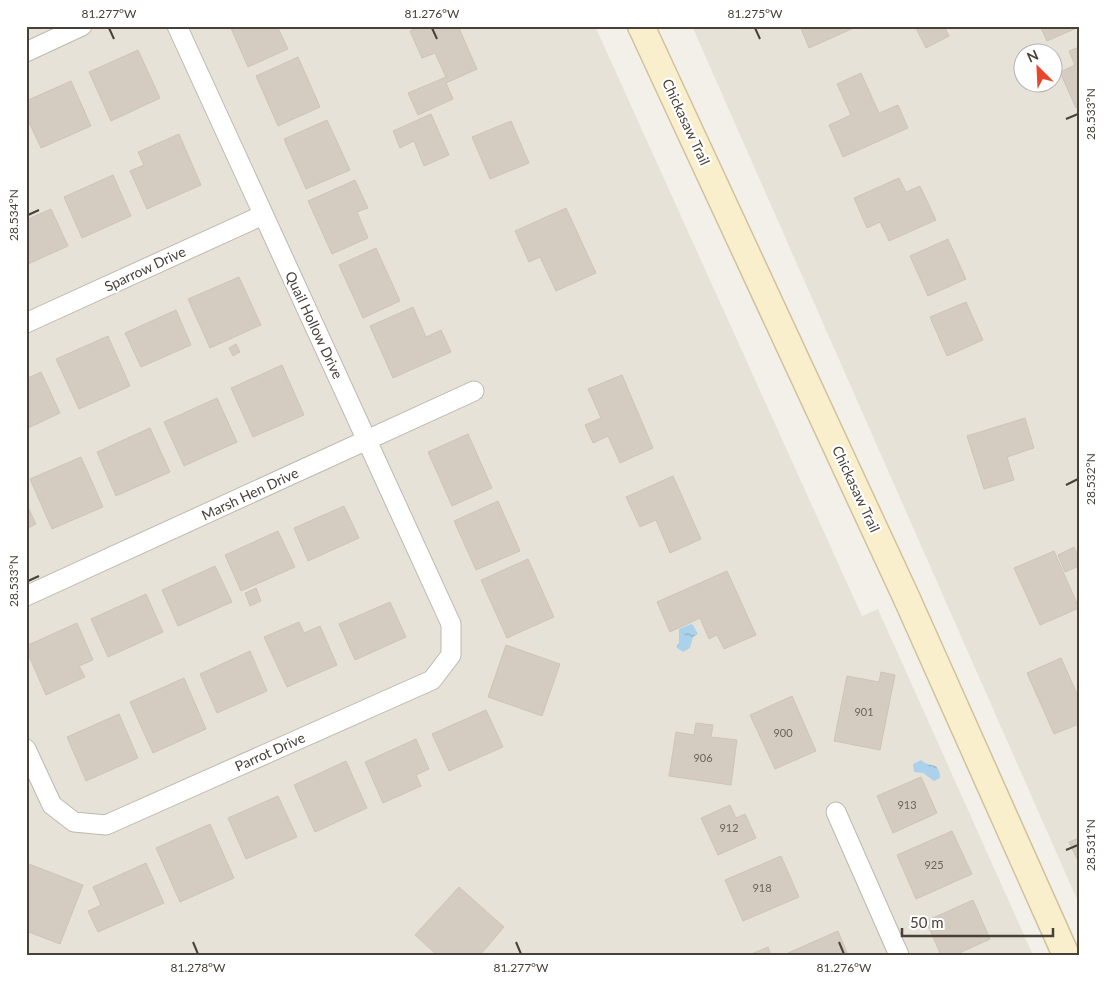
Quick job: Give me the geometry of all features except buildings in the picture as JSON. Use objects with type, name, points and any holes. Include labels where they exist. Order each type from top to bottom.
[{"type":"street","points":[[26,52],[82,26]]},
{"type":"street","name":"Quail Hollow Drive","points":[[177,26],[451,624]]},
{"type":"street","name":"Chickasaw Trail","points":[[641,26],[907,599],[1066,955]]},
{"type":"street","name":"Sparrow Drive","points":[[26,323],[263,214]]},
{"type":"street","name":"Marsh Hen Drive","points":[[26,596],[474,392]]},
{"type":"street","name":"Parrot Drive","points":[[26,749],[52,805],[74,822],[106,826],[432,680],[451,655],[451,624]]},
{"type":"street","points":[[836,812],[899,955]]},
{"type":"shaded area","points":[[26,26],[595,26],[862,616],[878,609],[1033,955],[26,955]]},
{"type":"shaded area","points":[[692,26],[1079,26],[1079,904]]},
{"type":"water","points":[[691,624],[698,634],[693,637],[690,648],[683,652],[676,647],[679,643],[679,629]]},
{"type":"water","points":[[921,760],[936,767],[940,773],[940,778],[934,781],[923,773],[914,772],[913,764]]}]
